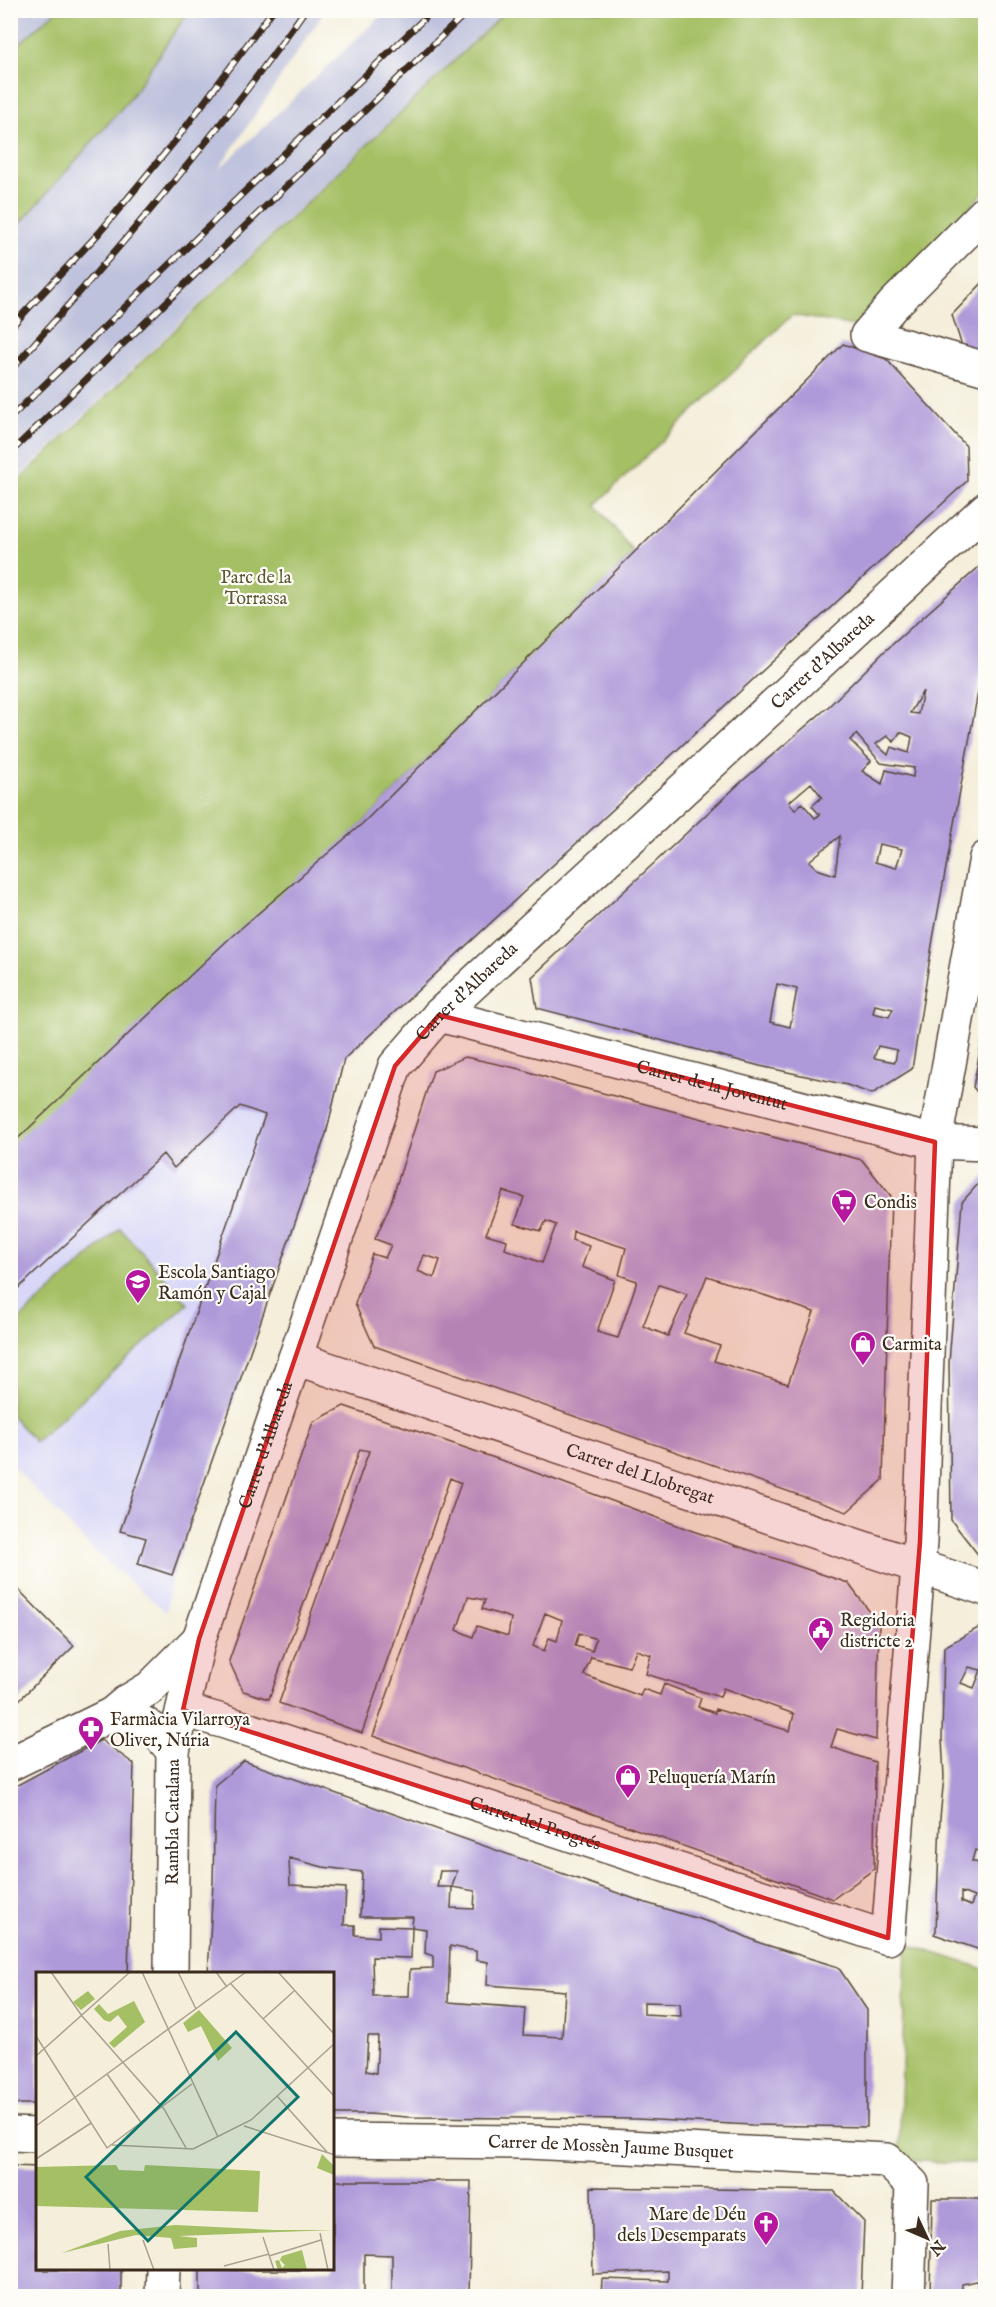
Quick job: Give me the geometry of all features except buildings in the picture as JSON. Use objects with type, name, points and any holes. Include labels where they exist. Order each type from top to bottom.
[{"type":"street","points":[[986,212],[889,302],[867,335],[986,369]]},
{"type":"street","name":"Carrer d'Albareda","points":[[199,1639],[395,1066],[439,1016],[986,509]]},
{"type":"street","points":[[918,1565],[935,1142],[986,858]]},
{"type":"street","name":"Carrer de la Joventut","points":[[439,1016],[935,1142],[986,1144]]},
{"type":"street","name":"Carrer del Llobregat","points":[[295,1358],[986,1589]]},
{"type":"street","name":"Carrer del Progrés","points":[[183,1710],[245,1728],[888,1938],[918,1565]]},
{"type":"street","points":[[10,1764],[112,1714],[150,1688],[199,1639]]},
{"type":"street","name":"Rambla Catalana","points":[[171,1972],[173,1751],[199,1639]]},
{"type":"street","points":[[112,1714],[143,1723],[157,1732],[173,1751]]},
{"type":"street","points":[[10,2134],[36,2135]]},
{"type":"street","name":"Carrer de Mossèn Jaume Busquet","points":[[334,2140],[528,2142],[887,2160],[912,2184],[908,2296]]},
{"type":"street","points":[[162,2296],[163,2271]]},
{"type":"highlighted area","points":[[439,1015],[935,1142],[920,1542],[888,1938],[183,1710],[199,1639],[395,1066]]},
{"type":"shaded area","points":[[11,11],[56,11],[11,51]]},
{"type":"shaded area","points":[[189,11],[325,11],[218,170],[386,11],[505,11],[11,485],[11,234],[128,101]]},
{"type":"shaded area","name":"Escola Santiago Ramón y Cajal","points":[[344,1059],[326,1134],[172,1575],[166,1612],[92,1549],[11,1464],[11,1146]]},
{"type":"green space","points":[[56,11],[189,11],[128,101],[11,234],[11,51]]},
{"type":"green space","name":"Parc de la Torrassa","points":[[506,11],[985,11],[985,191],[859,327],[792,315],[596,505],[634,553],[363,823],[11,1146],[11,488]]},
{"type":"green space","points":[[120,1228],[188,1304],[35,1442],[11,1415],[11,1327]]},
{"type":"green space","points":[[906,1944],[985,1969],[986,2164],[899,2160]]},
{"type":"railway","points":[[10,328],[100,232],[179,136],[273,10]]},
{"type":"railway","points":[[10,371],[125,240],[200,150],[305,10]]},
{"type":"railway","points":[[10,418],[433,10]]},
{"type":"railway","points":[[10,453],[469,10]]},
{"type":"place","name":"Condis","points":[[844,1225]]},
{"type":"place","name":"Escola Santiago Ramón y Cajal","points":[[138,1305]]},
{"type":"place","name":"Carmita","points":[[863,1367]]},
{"type":"place","name":"Regidoria districte 2","points":[[821,1653]]},
{"type":"place","name":"Farmàcia Vilarroya Oliver, Núria","points":[[91,1752]]},
{"type":"place","name":"Peluquería Marín","points":[[628,1800]]},
{"type":"place","name":"Mare de Déu dels Desemparats","points":[[766,2247]]}]
